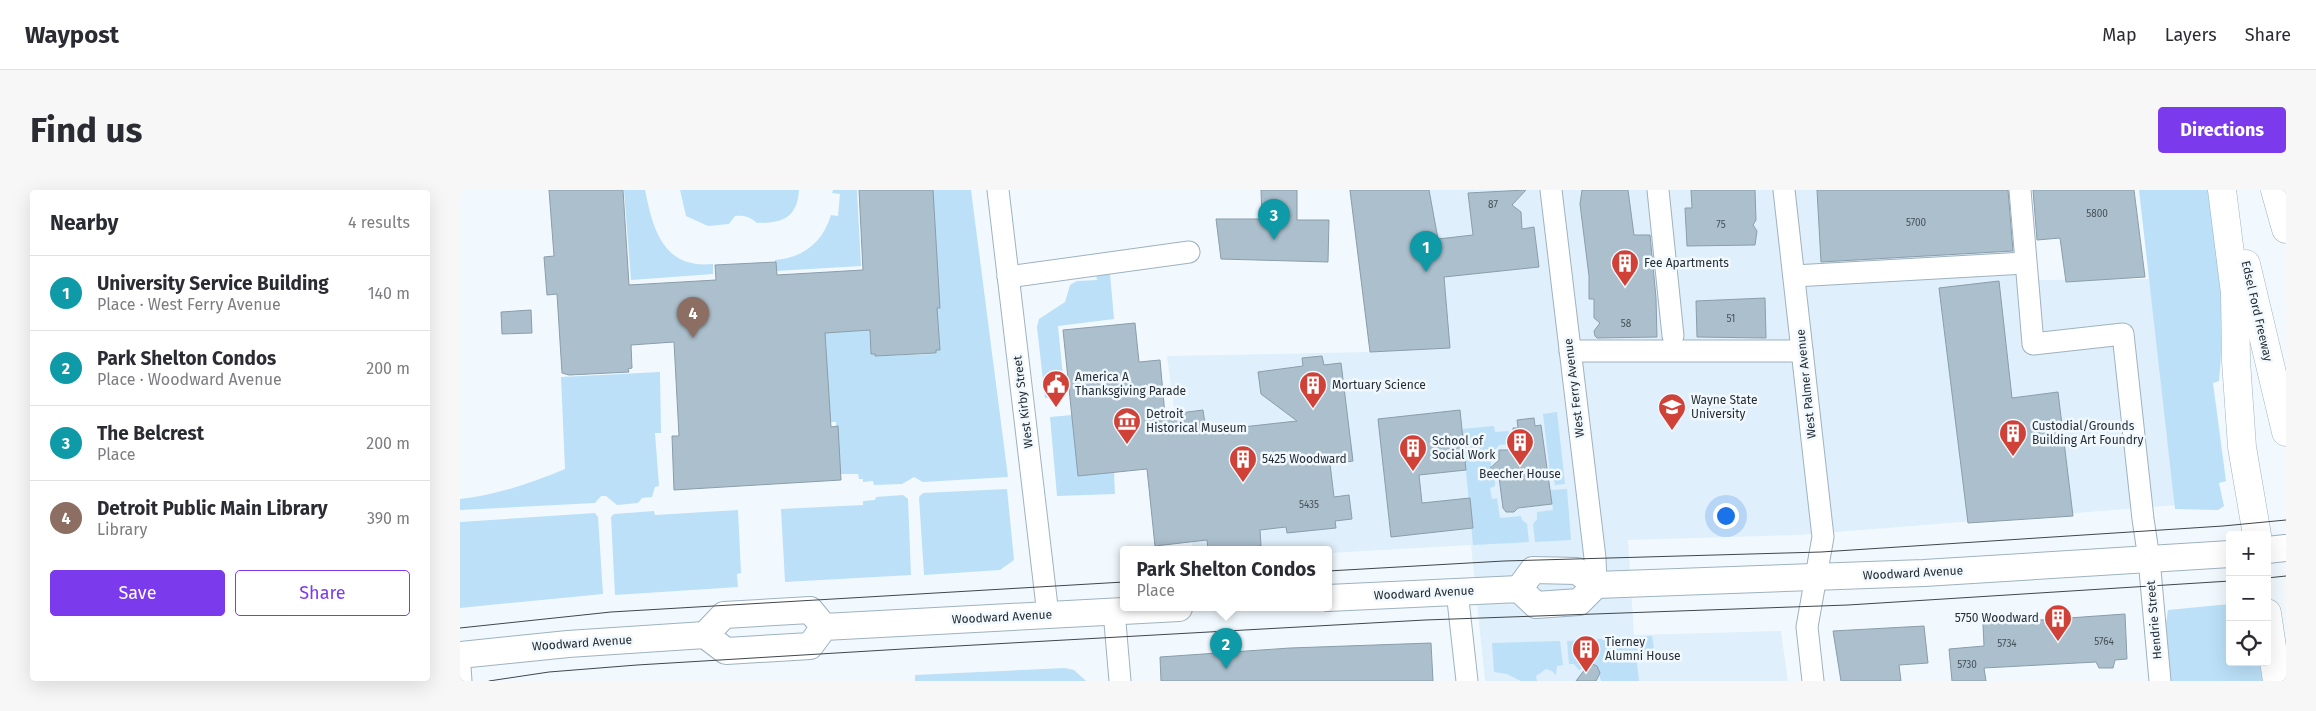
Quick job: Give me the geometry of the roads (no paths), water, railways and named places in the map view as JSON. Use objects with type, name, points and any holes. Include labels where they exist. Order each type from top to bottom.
[{"type":"highway","points":[[2222,190],[2235,293],[2236,361],[2242,446],[2256,531]]},
{"type":"highway","name":"Edsel Ford Freeway","points":[[2229,190],[2286,432]]},
{"type":"highway","points":[[2275,190],[2286,229]]},
{"type":"highway","points":[[2268,621],[2277,681]]},
{"type":"main road","points":[[2271,550],[2286,548]]},
{"type":"main road","name":"Woodward Avenue","points":[[1332,598],[1519,589],[1536,605],[1579,602],[1596,585],[1816,578],[2226,554]]},
{"type":"main road","points":[[810,610],[824,627],[810,646],[767,649],[726,651],[705,635],[724,615],[810,610]]},
{"type":"main road","name":"Woodward Avenue","points":[[824,627],[1120,611]]},
{"type":"main road","name":"Woodward Avenue","points":[[460,655],[568,644],[705,635]]},
{"type":"street","name":"West Kirby Street","points":[[998,190],[1048,615]]},
{"type":"street","name":"West Ferry Avenue","points":[[1551,190],[1595,558],[1596,585]]},
{"type":"street","points":[[1658,190],[1673,336]]},
{"type":"street","name":"West Palmer Avenue","points":[[1784,190],[1823,537],[1807,627],[1813,681]]},
{"type":"street","points":[[1794,276],[2025,263],[2020,190]]},
{"type":"street","points":[[1008,277],[1189,252]]},
{"type":"street","name":"Hendrie Street","points":[[2025,263],[2034,344],[2123,334],[2142,519],[2149,560],[2160,681]]},
{"type":"street","points":[[1570,351],[1802,351]]},
{"type":"street","points":[[1457,591],[1467,681]]},
{"type":"street","points":[[1114,611],[1120,681]]},
{"type":"street","points":[[460,666],[461,681]]},
{"type":"tram line","points":[[1332,571],[1504,561],[1821,552],[2223,526],[2286,520]]},
{"type":"tram line","points":[[2271,578],[2286,576]]},
{"type":"tram line","points":[[489,681],[549,672],[637,665],[903,649],[1425,620],[1848,605],[2226,581]]},
{"type":"tram line","points":[[460,628],[611,612],[1120,582]]},
{"type":"place","name":"The Belcrest","points":[[1274,240]]},
{"type":"place","name":"University Service Building","points":[[1426,272]]},
{"type":"place","name":"Fee Apartments","points":[[1625,287]]},
{"type":"place","name":"Detroit Public Main Library","points":[[693,338]]},
{"type":"place","name":"America A Thanksgiving Parade","points":[[1056,408]]},
{"type":"place","name":"Mortuary Science","points":[[1313,409]]},
{"type":"place","name":"Wayne State University","points":[[1672,431]]},
{"type":"place","name":"Detroit Historical Museum","points":[[1127,445]]},
{"type":"place","name":"Custodial/Grounds Building Art Foundry","points":[[2013,457]]},
{"type":"place","name":"Beecher House","points":[[1520,466]]},
{"type":"place","name":"School of Social Work","points":[[1413,472]]},
{"type":"place","name":"5425 Woodward","points":[[1243,483]]},
{"type":"place","name":"5750 Woodward","points":[[2058,642]]},
{"type":"place","name":"Park Shelton Condos","points":[[1226,669]]},
{"type":"place","name":"Tierney Alumni House","points":[[1586,673]]}]
